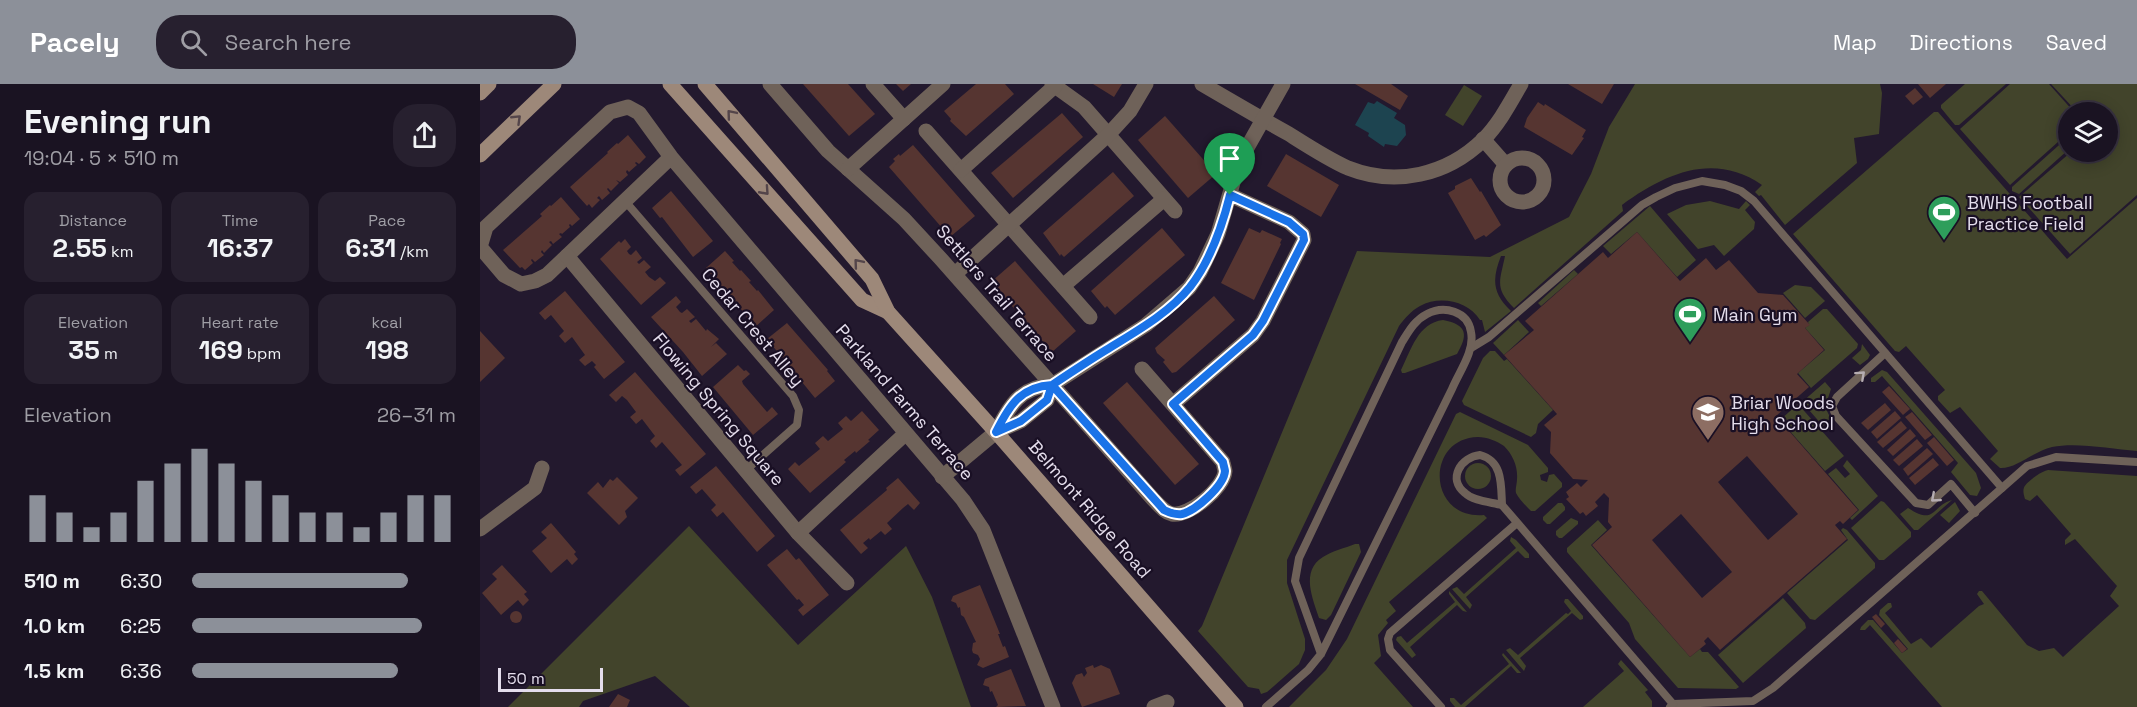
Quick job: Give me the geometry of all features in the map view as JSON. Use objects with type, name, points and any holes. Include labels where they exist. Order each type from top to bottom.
[{"type":"main road","points":[[480,93],[489,84]]},
{"type":"main road","points":[[480,155],[554,84]]},
{"type":"main road","name":"Belmont Ridge Road","points":[[670,84],[862,300],[888,312]]},
{"type":"main road","name":"Belmont Ridge Road","points":[[705,84],[872,279],[888,312],[1236,707]]},
{"type":"street","name":"Settlers Trail Terrace","points":[[770,84],[828,150],[904,219],[955,273],[1164,510],[1170,514],[1180,514],[1189,511],[1215,490],[1225,471],[1223,462],[1142,369]]},
{"type":"street","points":[[873,84],[904,119]]},
{"type":"street","points":[[848,169],[943,84]]},
{"type":"street","points":[[955,273],[1109,134],[1130,111],[1146,84]]},
{"type":"street","points":[[1202,84],[1351,169],[1390,177],[1408,178],[1434,172],[1453,163],[1484,139],[1521,84]]},
{"type":"street","points":[[942,477],[996,432],[1021,421],[1047,400],[1052,385],[1146,325],[1189,288],[1211,252],[1223,220],[1239,162],[1283,84]]},
{"type":"street","points":[[961,170],[1054,85],[1076,100],[1109,134],[1175,211]]},
{"type":"street","name":"Parkland Farms Terrace","points":[[671,157],[547,275],[535,281],[521,284],[504,275],[480,247],[486,227],[610,112],[628,107],[639,113],[671,157],[963,500],[983,530],[1053,707]]},
{"type":"street","points":[[926,131],[1090,317]]},
{"type":"street","points":[[1484,139],[1506,165]]},
{"type":"street","points":[[1173,404],[1253,335],[1263,321],[1304,240],[1303,234],[1289,222],[1230,195]]},
{"type":"street","points":[[1063,286],[1164,199]]},
{"type":"street","name":"Flowing Spring Square","points":[[567,256],[798,533],[847,583]]},
{"type":"street","points":[[798,533],[905,434]]},
{"type":"street","points":[[480,529],[535,488],[542,468]]},
{"type":"lane","points":[[1471,348],[1489,337],[1578,257],[1642,205],[1675,188],[1702,181],[1725,185],[1741,191],[1754,201],[2002,488]]},
{"type":"lane","name":"Cedar Crest Alley","points":[[625,201],[793,396],[799,410],[797,425],[745,471]]},
{"type":"lane","points":[[1266,707],[1308,670],[1321,654],[1471,348],[1472,333],[1468,321],[1457,312],[1443,309],[1426,314],[1412,325],[1299,558],[1295,581],[1321,654]]},
{"type":"lane","points":[[1886,354],[1837,397],[1832,406],[1836,416],[1916,503],[1928,505],[1951,484],[1975,513]]},
{"type":"lane","points":[[1502,505],[1474,498],[1461,490],[1457,477],[1458,470],[1467,459],[1473,456],[1486,457],[1497,466],[1502,505],[1672,706],[1753,701],[1788,677],[2027,466],[2056,457],[2137,462]]},
{"type":"lane","points":[[1441,707],[1390,650],[1388,639],[1390,633],[1517,523]]},
{"type":"green space","points":[[1635,84],[1880,84],[1882,93],[1879,134],[1854,138],[1857,163],[1785,225],[1761,195],[1755,192],[1762,185],[1744,175],[1726,170],[1708,168],[1690,171],[1656,184],[1622,205],[1623,211],[1514,308],[1501,289],[1500,278],[1505,256],[1501,256],[1495,285],[1500,298],[1511,311],[1485,332],[1482,320],[1461,304],[1436,301],[1420,306],[1411,312],[1399,326],[1287,560],[1287,583],[1305,639],[1305,650],[1299,664],[1267,692],[1261,694],[1259,689],[1248,687],[1198,631],[1357,251],[1490,257],[1569,217],[1591,174],[1609,127]]},
{"type":"green space","points":[[1965,84],[2006,84],[1959,125],[1955,125],[1941,105]]},
{"type":"green space","points":[[2010,84],[2049,84],[2065,102],[2058,102],[2058,142],[2010,185],[1960,129]]},
{"type":"green space","points":[[2051,84],[2137,84],[2137,195],[2070,254],[2019,197],[2059,162],[2118,162],[2118,102],[2068,102]]},
{"type":"green space","points":[[1464,85],[1482,96],[1463,126],[1445,115]]},
{"type":"green space","points":[[1934,112],[1938,112],[2067,259],[2137,198],[2137,451],[2083,446],[2052,447],[2012,466],[2000,468],[1990,459],[1998,451],[1960,407],[1950,413],[1938,400],[1938,396],[1945,390],[1906,346],[1899,352],[1895,351],[1793,234]]},
{"type":"green space","points":[[2058,146],[2058,159],[2019,194],[2012,191],[2012,187]]},
{"type":"green space","points":[[1710,201],[1739,209],[1746,201],[1750,205],[1745,210],[1755,222],[1754,229],[1724,256],[1714,245],[1698,249],[1667,214],[1686,205]]},
{"type":"green space","points":[[1650,206],[1696,260],[1677,277],[1637,232],[1611,254],[1603,246]]},
{"type":"green space","points":[[1574,270],[1578,274],[1541,306],[1538,303]]},
{"type":"green space","points":[[1795,285],[1811,287],[1825,301],[1805,318],[1783,293]]},
{"type":"green space","points":[[1823,309],[1827,309],[1858,344],[1857,348],[1811,388],[1798,373],[1825,350],[1805,328],[1809,325],[1808,322]]},
{"type":"green space","points":[[1443,320],[1457,325],[1464,332],[1457,354],[1402,373],[1401,370],[1408,354],[1421,332],[1434,322]]},
{"type":"green space","points":[[1518,320],[1529,332],[1504,355],[1493,343]]},
{"type":"green space","points":[[1862,344],[1870,355],[1860,365],[1852,358],[1861,350]]},
{"type":"green space","points":[[1490,351],[1495,351],[1504,361],[1507,359],[1553,410],[1538,424],[1536,433],[1531,437],[1464,405],[1462,401],[1483,358]]},
{"type":"green space","points":[[1882,370],[1887,372],[1976,473],[1981,488],[1977,496],[1970,495],[1951,472],[1958,463],[1882,376],[1875,382],[1871,382],[1871,378]]},
{"type":"green space","points":[[1825,382],[1831,389],[1825,407],[1831,419],[1823,426],[1802,402]]},
{"type":"green space","points":[[1798,404],[1844,456],[1825,471],[1780,420]]},
{"type":"green space","points":[[1460,412],[1528,445],[1548,468],[1548,472],[1540,475],[1541,480],[1547,482],[1549,475],[1554,474],[1562,483],[1562,487],[1535,511],[1531,511],[1516,493],[1516,466],[1504,446],[1498,442],[1478,437],[1461,441],[1449,450],[1442,463],[1440,478],[1443,493],[1452,505],[1465,513],[1484,515],[1487,518],[1389,602],[1396,611],[1386,620],[1388,623],[1378,635],[1381,656],[1374,663],[1413,707],[1289,707],[1326,670],[1347,639],[1456,414]]},
{"type":"green space","points":[[1847,460],[1878,496],[1852,520],[1850,518],[1859,510],[1828,474],[1836,468],[1845,478],[1850,474],[1843,466]]},
{"type":"green space","points":[[1478,463],[1487,467],[1491,476],[1487,485],[1478,489],[1469,485],[1465,476],[1469,467]]},
{"type":"green space","points":[[2048,470],[2137,476],[2137,707],[1942,707],[1870,625],[1865,630],[1860,630],[1868,620],[1873,620],[1902,653],[1908,649],[1879,615],[1880,610],[1888,603],[1891,603],[1892,607],[1885,613],[1911,644],[1921,638],[1931,648],[1984,604],[1977,594],[1982,591],[2027,645],[2039,651],[2054,648],[2063,657],[2119,606],[2110,596],[2117,586],[2075,539],[2065,545],[2065,540],[2071,534],[2037,495],[2030,501],[2025,499],[2023,492],[2026,485],[2037,475]]},
{"type":"green space","points":[[1952,500],[1918,530],[1914,530],[1900,514],[1908,508],[1917,513],[1929,515]]},
{"type":"green space","points":[[1881,501],[1911,532],[1911,537],[1884,560],[1879,560],[1851,528]]},
{"type":"green space","points":[[1955,502],[1960,511],[1949,523],[1940,515]]},
{"type":"green space","points":[[1558,503],[1562,503],[1565,510],[1550,524],[1547,524],[1543,517]]},
{"type":"green space","points":[[1571,518],[1578,521],[1578,524],[1559,538],[1556,531]]},
{"type":"green space","points":[[1598,520],[1607,530],[1591,545],[1690,657],[1700,649],[1702,652],[1708,652],[1739,687],[1736,689],[1678,688],[1635,639],[1629,623],[1567,552],[1567,548]]},
{"type":"green space","points":[[689,526],[798,645],[906,546],[932,597],[971,707],[690,707],[655,676],[583,701],[579,707],[508,707]]},
{"type":"green space","points":[[1843,528],[1875,563],[1875,568],[1815,620],[1810,619],[1787,593],[1848,540],[1841,530]]},
{"type":"green space","points":[[1511,537],[1529,554],[1529,558],[1525,558],[1518,551],[1466,597],[1472,605],[1470,609],[1452,589],[1457,587],[1464,594],[1516,548],[1510,541]]},
{"type":"green space","points":[[1359,544],[1361,552],[1331,615],[1326,620],[1319,618],[1310,586],[1312,570],[1323,557]]},
{"type":"green space","points":[[1449,591],[1467,612],[1457,605],[1410,647],[1416,655],[1412,658],[1396,640],[1397,637],[1401,636],[1407,643],[1455,602]]},
{"type":"green space","points":[[1783,598],[1805,623],[1806,628],[1743,683],[1718,655]]},
{"type":"green space","points":[[1568,599],[1583,619],[1580,620],[1572,613],[1520,658],[1526,666],[1524,671],[1506,650],[1510,648],[1518,655],[1566,613],[1568,614],[1571,611],[1564,602]]},
{"type":"green space","points":[[1503,653],[1521,673],[1517,673],[1511,666],[1465,707],[1455,707],[1450,698],[1454,698],[1461,705],[1509,664],[1502,655]]},
{"type":"green space","points":[[1621,660],[1648,690],[1645,692],[1652,701],[1652,707],[1583,707],[1624,671],[1618,664]]},
{"type":"water","points":[[1377,101],[1397,113],[1394,118],[1405,125],[1406,135],[1397,146],[1385,144],[1384,147],[1368,136],[1369,133],[1355,125],[1368,102],[1374,104]]},
{"type":"building","points":[[803,84],[848,84],[875,114],[849,136]]},
{"type":"building","points":[[896,84],[911,84],[903,91]]},
{"type":"building","points":[[976,84],[1005,84],[1014,94],[966,136],[950,121],[951,119],[944,111]]},
{"type":"building","points":[[1093,84],[1122,84],[1114,97]]},
{"type":"building","points":[[1355,84],[1391,84],[1408,96],[1400,110]]},
{"type":"building","points":[[1568,84],[1614,84],[1602,104]]},
{"type":"building","points":[[1918,84],[1946,84],[1930,98]]},
{"type":"building","points":[[1915,88],[1923,97],[1913,105],[1905,96]]},
{"type":"building","points":[[1538,102],[1586,130],[1582,137],[1584,138],[1572,155],[1524,127]]},
{"type":"building","points":[[1062,113],[1083,137],[1013,198],[991,173]]},
{"type":"building","points":[[1165,116],[1216,174],[1188,198],[1138,140]]},
{"type":"building","points":[[628,135],[646,157],[639,164],[636,162],[637,165],[629,172],[627,170],[628,175],[620,182],[616,180],[619,183],[611,191],[607,189],[610,193],[602,200],[599,196],[597,198],[600,200],[592,208],[589,204],[587,206],[570,187]]},
{"type":"building","points":[[913,145],[975,216],[950,237],[889,167],[895,161],[893,159]]},
{"type":"building","points":[[1286,154],[1339,185],[1321,217],[1267,186]]},
{"type":"building","points":[[1113,172],[1134,196],[1064,257],[1061,254],[1060,256],[1043,233]]},
{"type":"building","points":[[1471,178],[1501,225],[1486,237],[1484,235],[1475,240],[1448,193],[1455,189],[1455,186]]},
{"type":"building","points":[[671,191],[713,241],[693,257],[662,217],[660,218],[652,208]]},
{"type":"building","points":[[561,197],[580,219],[559,234],[562,237],[553,244],[549,242],[552,245],[544,253],[542,250],[541,252],[544,255],[535,262],[532,259],[533,263],[525,270],[520,268],[503,250]]},
{"type":"building","points":[[1162,228],[1185,255],[1115,315],[1107,306],[1105,308],[1091,291]]},
{"type":"building","points":[[1249,228],[1260,233],[1262,230],[1282,239],[1254,300],[1221,283]]},
{"type":"building","name":"Briar Woods High School","points":[[1637,232],[1680,281],[1706,258],[1716,270],[1729,260],[1758,293],[1783,295],[1810,325],[1805,328],[1824,350],[1797,374],[1809,387],[1776,416],[1858,510],[1843,524],[1840,521],[1835,525],[1847,539],[1720,650],[1708,637],[1704,641],[1706,644],[1690,657],[1592,545],[1612,527],[1608,522],[1609,498],[1604,493],[1595,502],[1598,506],[1586,516],[1583,512],[1580,514],[1566,499],[1569,497],[1566,492],[1577,483],[1581,487],[1588,480],[1573,479],[1550,453],[1551,432],[1544,425],[1557,414],[1504,355],[1534,330],[1525,321],[1603,252],[1608,258]],"holes":[[[1747,456],[1798,514],[1768,540],[1718,482]],[[1681,514],[1732,572],[1702,598],[1652,540]]]},
{"type":"building","points":[[625,239],[631,247],[627,251],[629,254],[631,255],[636,250],[642,258],[637,262],[639,264],[644,260],[651,267],[645,272],[649,277],[655,281],[660,277],[666,283],[641,305],[600,259],[619,241],[621,243]]},
{"type":"building","points":[[725,251],[774,310],[754,328],[747,316],[706,268]]},
{"type":"building","points":[[1015,261],[1076,331],[1052,352],[991,282]]},
{"type":"building","points":[[565,291],[625,362],[604,379],[592,361],[585,366],[579,360],[585,355],[572,337],[565,343],[559,336],[564,331],[551,315],[545,320],[539,313]]},
{"type":"building","points":[[676,296],[681,302],[676,307],[680,312],[687,309],[695,317],[689,321],[691,323],[696,319],[706,331],[707,329],[719,339],[711,347],[716,343],[727,354],[702,376],[651,317]]},
{"type":"building","points":[[1214,296],[1235,320],[1176,372],[1172,373],[1155,348]]},
{"type":"building","points":[[787,323],[835,381],[815,398],[767,339]]},
{"type":"building","points":[[480,331],[505,358],[480,382]]},
{"type":"building","points":[[738,365],[750,374],[742,381],[743,384],[767,412],[772,407],[778,414],[753,435],[713,387]]},
{"type":"building","points":[[635,372],[706,454],[680,476],[675,470],[682,465],[662,442],[656,448],[650,441],[655,436],[642,419],[636,424],[630,417],[636,412],[627,400],[622,396],[616,402],[609,395]]},
{"type":"building","points":[[1127,382],[1199,464],[1175,485],[1103,403]]},
{"type":"building","points":[[1889,386],[1910,409],[1903,415],[1882,392]]},
{"type":"building","points":[[1885,403],[1891,410],[1868,430],[1861,423]]},
{"type":"building","points":[[862,411],[879,430],[868,440],[870,441],[844,460],[846,462],[810,493],[788,469],[795,462],[799,466],[820,449],[815,443],[823,436],[828,441],[843,429],[838,423],[846,416],[851,421]]},
{"type":"building","points":[[1895,411],[1901,418],[1877,439],[1871,432]]},
{"type":"building","points":[[1912,412],[1932,435],[1925,440],[1905,417]]},
{"type":"building","points":[[1901,421],[1907,428],[1883,448],[1877,442]]},
{"type":"building","points":[[1910,429],[1916,436],[1893,456],[1887,450]]},
{"type":"building","points":[[1934,437],[1954,460],[1947,466],[1927,443]]},
{"type":"building","points":[[1917,439],[1923,446],[1899,466],[1893,460]]},
{"type":"building","points":[[1927,448],[1933,454],[1908,476],[1903,469]]},
{"type":"building","points":[[1933,458],[1939,465],[1915,485],[1909,478]]},
{"type":"building","points":[[716,466],[775,536],[757,552],[723,512],[717,517],[711,510],[716,505],[702,489],[696,494],[690,487]]},
{"type":"building","points":[[617,477],[638,498],[625,511],[627,517],[619,525],[587,493],[598,482],[603,488],[610,479],[613,481]]},
{"type":"building","points":[[898,478],[920,503],[914,510],[908,504],[903,508],[887,523],[892,529],[885,535],[881,531],[870,540],[869,538],[863,543],[868,548],[861,554],[840,530]]},
{"type":"building","points":[[551,523],[576,552],[574,554],[578,559],[572,565],[567,559],[551,573],[532,551],[547,538],[541,532]]},
{"type":"building","points":[[787,549],[796,560],[799,558],[829,595],[803,616],[798,610],[804,605],[767,565]]},
{"type":"building","points":[[502,565],[527,592],[524,594],[529,600],[523,606],[518,600],[501,615],[482,593],[497,579],[492,574]]},
{"type":"building","points":[[980,585],[1003,647],[1005,646],[1009,657],[983,668],[977,665],[980,659],[972,650],[973,643],[976,642],[961,615],[960,607],[958,608],[956,603],[951,601],[953,596]]},
{"type":"building","points":[[518,611],[522,617],[518,623],[514,623],[510,615]]},
{"type":"building","points":[[1876,614],[1885,624],[1881,628],[1872,617]]},
{"type":"building","points":[[1898,639],[1907,649],[1902,653],[1894,643]]},
{"type":"building","points":[[1093,665],[1094,668],[1101,665],[1110,669],[1120,694],[1082,707],[1072,683],[1076,675],[1082,673],[1084,677],[1087,673],[1085,668]]},
{"type":"building","points":[[1011,669],[1026,706],[996,707],[998,705],[992,691],[990,692],[989,687],[983,685],[985,679]]},
{"type":"building","points":[[618,694],[630,700],[627,707],[609,707]]},
{"type":"place","name":"BWHS Football Practice Field","points":[[1944,241]]},
{"type":"place","name":"Main Gym","points":[[1690,343]]},
{"type":"place","name":"Briar Woods High School","points":[[1708,441]]},
{"type":"route","points":[[1230,195],[1211,252],[1189,288],[1146,325],[1052,385],[1047,400],[1021,421],[996,432],[1009,407],[1035,386],[1052,385],[1153,499],[1170,514],[1189,511],[1215,490],[1225,471],[1223,462],[1173,404],[1253,335],[1263,321],[1304,240],[1303,234],[1289,222],[1230,195]]}]
